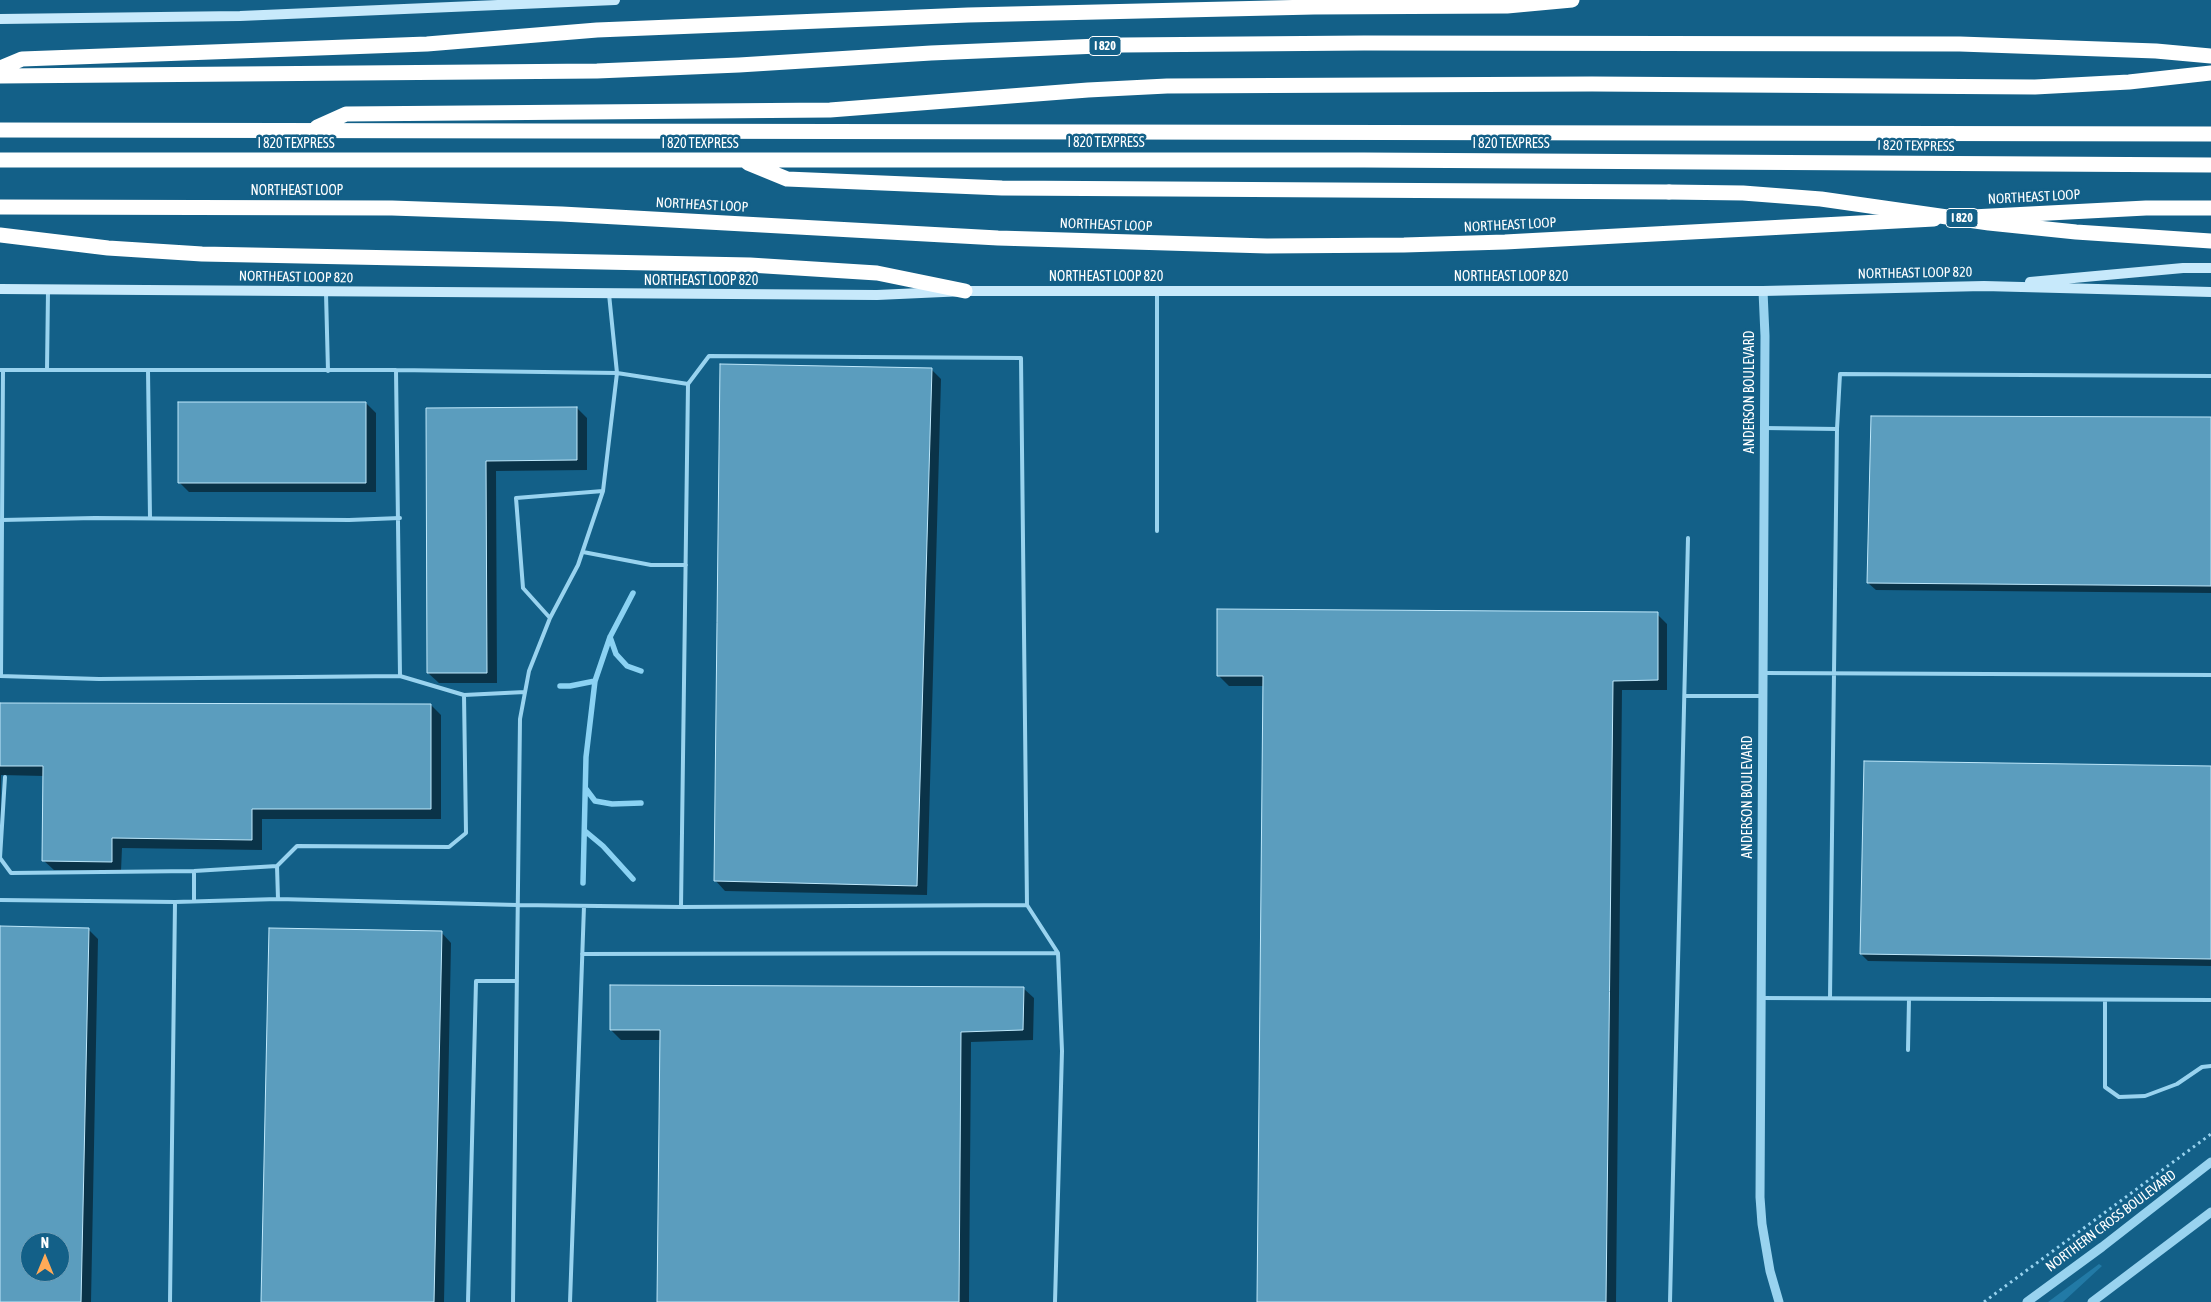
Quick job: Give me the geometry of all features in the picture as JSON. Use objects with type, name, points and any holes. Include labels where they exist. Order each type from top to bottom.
[{"type":"highway","points":[[0,68],[22,58],[427,44],[597,30],[968,15],[1314,7],[1507,6],[1572,0]]},
{"type":"highway","name":"I 820","points":[[0,76],[597,71],[739,66],[931,53],[1123,45],[1960,44],[2156,51],[2211,56]]},
{"type":"highway","points":[[312,130],[346,114],[830,110],[1088,90],[1167,86],[1602,84],[1919,87],[2045,86],[2129,82],[2211,73]]},
{"type":"highway","name":"I 820 TEXPRESS","points":[[0,130],[2211,134]]},
{"type":"highway","name":"I 820 TEXPRESS","points":[[0,160],[1869,162],[2211,165]]},
{"type":"highway","points":[[739,160],[787,179],[1002,188],[1743,193],[1821,198],[1989,223],[2066,231],[2211,241]]},
{"type":"highway","name":"NORTHEAST LOOP","points":[[0,207],[392,208],[562,214],[998,238],[1267,246],[1505,242],[2146,208],[2211,208]]},
{"type":"highway","points":[[0,235],[108,248],[202,254],[750,265],[876,273],[965,291]]},
{"type":"main road","points":[[0,19],[42,20],[240,16],[615,0]]},
{"type":"main road","points":[[1984,286],[2183,268],[2211,268]]},
{"type":"main road","name":"NORTHEAST LOOP 820","points":[[0,289],[876,295],[965,291],[1763,290],[1984,286],[2211,292]]},
{"type":"street","name":"ANDERSON BOULEVARD","points":[[1763,290],[1765,336],[1760,1197],[1767,1252],[1779,1302]]},
{"type":"street","name":"NORTHERN CROSS BOULEVARD","points":[[2027,1302],[2102,1247],[2211,1162]]},
{"type":"street","points":[[2092,1302],[2211,1212]]},
{"type":"lane","points":[[47,370],[48,289]]},
{"type":"lane","points":[[326,291],[328,371]]},
{"type":"lane","points":[[1157,291],[1157,531]]},
{"type":"lane","points":[[513,1302],[520,719],[530,671],[550,618],[583,552],[603,491],[616,373],[609,294]]},
{"type":"lane","points":[[681,907],[688,384],[709,356],[1021,358],[1027,905],[1058,953],[1062,1051],[1055,1302]]},
{"type":"lane","points":[[525,692],[464,695],[400,676],[99,679],[0,676],[2,370],[396,370],[616,373],[688,384]]},
{"type":"lane","points":[[148,370],[150,518]]},
{"type":"lane","points":[[396,370],[400,518],[400,676]]},
{"type":"lane","points":[[1830,998],[1837,429],[1840,374],[2211,376]]},
{"type":"lane","points":[[1764,428],[1837,429]]},
{"type":"lane","points":[[550,618],[523,588],[516,498],[603,491]]},
{"type":"lane","points":[[2,520],[150,518],[341,520],[400,518]]},
{"type":"lane","points":[[1670,1302],[1688,538]]},
{"type":"lane","points":[[583,552],[651,565],[686,565]]},
{"type":"lane","points":[[1762,672],[1834,674],[2211,675]]},
{"type":"lane","points":[[5,777],[0,858],[11,873],[194,871],[278,866],[297,846],[449,847],[466,834],[464,695]]},
{"type":"lane","points":[[1685,696],[1762,696]]},
{"type":"lane","points":[[278,866],[278,898]]},
{"type":"lane","points":[[194,871],[194,901]]},
{"type":"lane","points":[[0,900],[175,902],[278,898],[518,905],[681,907],[1027,905]]},
{"type":"lane","points":[[170,1302],[175,902]]},
{"type":"lane","points":[[570,1302],[584,906]]},
{"type":"lane","points":[[582,954],[1058,953]]},
{"type":"lane","points":[[468,1302],[476,981],[517,981]]},
{"type":"lane","points":[[1760,998],[2211,1000]]},
{"type":"lane","points":[[1908,1050],[1909,999]]},
{"type":"lane","points":[[2104,1000],[2105,1087],[2119,1097],[2145,1096],[2177,1084],[2202,1067],[2211,1066]]},
{"type":"path","points":[[1984,1302],[2211,1134]]},
{"type":"shaded area","points":[[2099,1264],[2102,1266],[2063,1302],[2048,1302]]},
{"type":"building","points":[[720,364],[932,368],[917,886],[714,881]]},
{"type":"building","points":[[178,402],[366,402],[366,483],[178,483]]},
{"type":"building","points":[[577,407],[577,460],[486,461],[487,673],[427,673],[426,408]]},
{"type":"building","points":[[1871,416],[2211,417],[2211,586],[1867,583]]},
{"type":"building","points":[[1217,609],[1658,612],[1658,680],[1613,681],[1606,1302],[1257,1302],[1263,676],[1217,676]]},
{"type":"building","points":[[0,703],[431,704],[431,809],[252,809],[252,840],[112,838],[112,862],[42,861],[43,766],[0,766]]},
{"type":"building","points":[[1864,761],[2211,766],[2211,959],[1860,954]]},
{"type":"building","points":[[0,926],[89,928],[81,1302],[0,1302]]},
{"type":"building","points":[[269,928],[442,931],[434,1302],[261,1302]]},
{"type":"building","points":[[610,985],[1024,987],[1023,1030],[961,1032],[959,1302],[657,1302],[660,1030],[610,1030]]},
{"type":"waterway","points":[[583,883],[586,757],[595,681],[610,637],[633,593]]},
{"type":"waterway","points":[[610,637],[616,654],[627,666],[641,671]]},
{"type":"waterway","points":[[560,686],[595,681]]},
{"type":"waterway","points":[[586,789],[595,801],[612,804],[641,803]]},
{"type":"waterway","points":[[585,831],[603,846],[633,879]]}]
